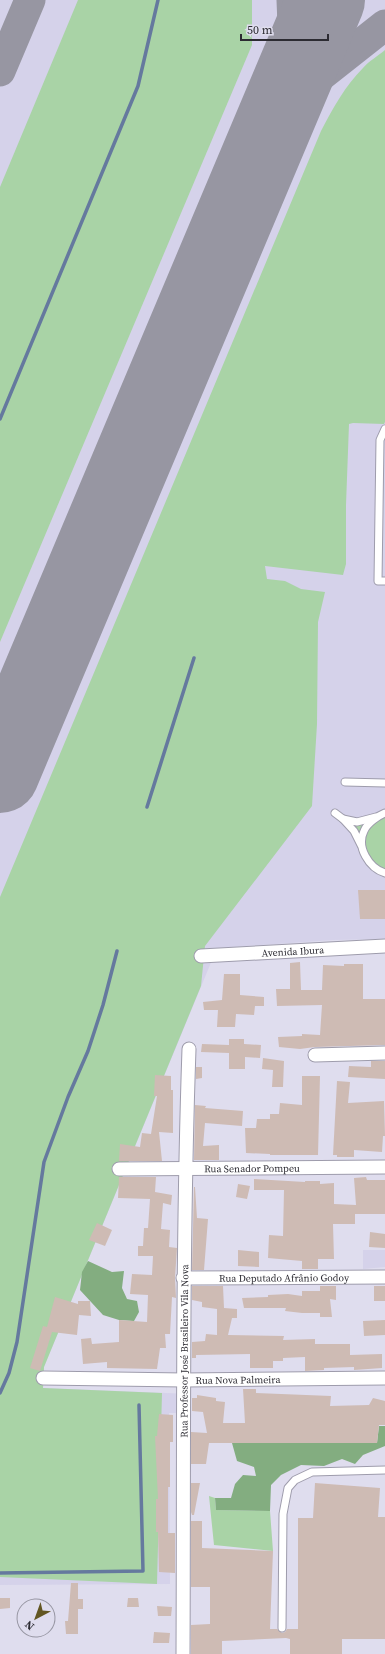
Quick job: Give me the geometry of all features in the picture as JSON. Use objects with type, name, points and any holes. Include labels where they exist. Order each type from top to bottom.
[{"type":"street","name":"Avenida Ibura","points":[[201,956],[385,946]]},
{"type":"street","name":"Rua Professor José Brasileiro Vila Nova","points":[[183,1654],[183,1278],[189,1049]]},
{"type":"street","points":[[315,1055],[385,1053]]},
{"type":"street","name":"Rua Senador Pompeu","points":[[119,1169],[385,1167]]},
{"type":"street","name":"Rua Deputado Afrânio Godoy","points":[[183,1278],[385,1277]]},
{"type":"street","name":"Rua Nova Palmeira","points":[[43,1378],[184,1380],[385,1378]]},
{"type":"lane","points":[[385,429],[380,440],[378,581],[385,581]]},
{"type":"lane","points":[[345,782],[385,783]]},
{"type":"lane","points":[[334,813],[343,819],[354,831],[367,860],[374,868],[385,873]]},
{"type":"lane","points":[[343,819],[357,822],[382,814]]},
{"type":"lane","points":[[361,845],[364,830],[382,814]]},
{"type":"lane","points":[[282,1628],[283,1514],[288,1488],[296,1480],[312,1472],[385,1470]]},
{"type":"shaded area","points":[[0,0],[385,0],[385,939],[333,940],[217,948],[44,1367],[43,1388],[191,1394],[190,1413],[169,1413],[170,1584],[0,1585]]},
{"type":"shaded area","points":[[363,1250],[385,1250],[385,1267],[363,1269]]},
{"type":"green space","points":[[78,0],[252,0],[252,45],[0,642],[0,187]]},
{"type":"green space","points":[[385,50],[385,422],[384,424],[349,424],[346,505],[346,564],[343,575],[265,566],[267,579],[285,581],[301,589],[325,592],[318,622],[317,724],[312,806],[205,946],[201,986],[44,1367],[43,1388],[162,1393],[157,1584],[0,1577],[0,897],[321,131],[351,82],[365,65]]},
{"type":"green space","points":[[385,813],[385,873],[375,868],[343,819],[357,822]]},
{"type":"green space","points":[[88,1261],[112,1272],[124,1271],[122,1288],[127,1299],[137,1301],[139,1312],[134,1321],[119,1320],[103,1315],[80,1290],[82,1272]]},
{"type":"green space","points":[[379,1426],[385,1426],[385,1446],[363,1455],[355,1464],[342,1459],[324,1466],[301,1465],[281,1475],[271,1485],[270,1511],[216,1510],[215,1498],[231,1498],[235,1484],[243,1475],[256,1476],[254,1467],[237,1461],[232,1443],[377,1443]]},
{"type":"green space","points":[[209,1496],[215,1498],[216,1510],[270,1511],[273,1551],[214,1545]]},
{"type":"building","points":[[358,890],[385,890],[385,919],[360,919]]},
{"type":"building","points":[[300,962],[301,990],[322,990],[323,965],[344,966],[344,964],[363,964],[363,999],[385,999],[385,1045],[315,1047],[300,1049],[279,1047],[278,1037],[302,1036],[302,1034],[320,1035],[322,1005],[277,1006],[276,989],[290,989],[290,963]]},
{"type":"building","points":[[224,974],[240,974],[240,995],[264,997],[264,1006],[255,1006],[254,1015],[236,1014],[235,1027],[217,1027],[218,1010],[204,1010],[203,1002],[222,1000]]},
{"type":"building","points":[[229,1039],[244,1039],[244,1044],[261,1045],[260,1058],[245,1057],[245,1069],[229,1069],[229,1053],[201,1052],[202,1044],[229,1045]]},
{"type":"building","points":[[263,1058],[284,1061],[283,1087],[272,1087],[273,1070],[262,1069]]},
{"type":"building","points":[[371,1061],[385,1061],[385,1079],[348,1077],[349,1066],[371,1067]]},
{"type":"building","points":[[196,1067],[202,1067],[202,1078],[196,1079]]},
{"type":"building","points":[[155,1075],[171,1076],[171,1090],[173,1090],[173,1133],[159,1132],[162,1161],[119,1161],[120,1144],[140,1147],[142,1133],[151,1134],[157,1096],[154,1096]]},
{"type":"building","points":[[302,1076],[320,1076],[318,1155],[270,1155],[246,1153],[245,1128],[256,1128],[257,1119],[270,1119],[270,1114],[279,1114],[280,1103],[302,1105]]},
{"type":"building","points":[[337,1081],[350,1082],[348,1103],[384,1101],[385,1136],[383,1136],[382,1152],[354,1150],[354,1157],[337,1157],[337,1155],[333,1155]]},
{"type":"building","points":[[195,1105],[206,1106],[205,1108],[243,1111],[242,1126],[205,1123],[203,1146],[219,1145],[219,1160],[194,1160]]},
{"type":"building","points":[[119,1177],[156,1177],[155,1192],[172,1195],[171,1205],[163,1203],[161,1229],[170,1230],[169,1247],[177,1248],[175,1278],[176,1298],[172,1297],[170,1334],[165,1334],[166,1348],[160,1348],[157,1369],[107,1368],[107,1362],[83,1364],[81,1339],[91,1338],[92,1344],[119,1342],[119,1320],[147,1322],[148,1295],[130,1294],[132,1274],[152,1275],[153,1256],[138,1256],[138,1246],[143,1246],[144,1228],[148,1228],[150,1199],[118,1198]]},
{"type":"building","points":[[366,1177],[367,1180],[385,1180],[385,1214],[355,1214],[355,1224],[333,1224],[334,1259],[318,1259],[318,1269],[302,1269],[302,1261],[268,1258],[269,1235],[283,1236],[284,1190],[254,1190],[254,1179],[305,1182],[320,1181],[320,1184],[334,1183],[334,1204],[356,1205],[354,1178]]},
{"type":"building","points":[[238,1184],[250,1186],[247,1199],[236,1197]]},
{"type":"building","points":[[194,1187],[197,1218],[208,1219],[204,1270],[192,1270]]},
{"type":"building","points":[[97,1223],[112,1230],[105,1246],[89,1240]]},
{"type":"building","points":[[370,1232],[385,1234],[385,1248],[369,1247]]},
{"type":"building","points":[[238,1250],[259,1252],[259,1267],[238,1266]]},
{"type":"building","points":[[192,1286],[223,1286],[224,1308],[237,1309],[237,1318],[232,1318],[228,1335],[284,1336],[283,1340],[315,1339],[315,1344],[350,1344],[350,1355],[382,1354],[382,1368],[354,1370],[354,1367],[324,1368],[324,1370],[305,1371],[305,1357],[283,1358],[283,1361],[273,1361],[273,1368],[250,1368],[250,1354],[196,1355],[196,1358],[192,1358],[192,1342],[205,1341],[206,1334],[217,1335],[217,1309],[202,1307],[202,1302],[192,1300]]},
{"type":"building","points":[[320,1286],[336,1286],[336,1300],[330,1299],[332,1317],[320,1317],[320,1313],[285,1311],[286,1308],[244,1308],[242,1298],[268,1297],[268,1295],[288,1294],[302,1296],[302,1291],[320,1291]]},
{"type":"building","points":[[374,1286],[385,1286],[385,1301],[374,1301]]},
{"type":"building","points":[[55,1297],[78,1304],[78,1301],[90,1301],[91,1316],[79,1315],[77,1335],[52,1332],[40,1371],[30,1368],[43,1326],[47,1327]]},
{"type":"building","points":[[385,1320],[385,1335],[364,1336],[363,1321]]},
{"type":"building","points":[[243,1389],[256,1389],[256,1393],[331,1396],[330,1406],[369,1405],[373,1398],[385,1401],[385,1425],[379,1425],[377,1443],[209,1443],[206,1464],[191,1464],[191,1432],[207,1433],[203,1412],[192,1411],[192,1398],[197,1398],[197,1395],[216,1398],[216,1401],[225,1402],[223,1423],[245,1423]]},
{"type":"building","points":[[159,1414],[173,1415],[173,1442],[170,1442],[170,1487],[168,1487],[168,1533],[175,1533],[175,1573],[159,1572],[158,1532],[156,1532],[156,1499],[158,1499],[155,1436],[157,1436]]},
{"type":"building","points":[[191,1483],[200,1483],[194,1515],[192,1515],[191,1512]]},
{"type":"building","points":[[315,1483],[380,1488],[378,1517],[385,1517],[385,1639],[342,1639],[342,1654],[290,1654],[290,1639],[286,1638],[222,1641],[222,1654],[191,1654],[191,1625],[210,1624],[210,1587],[191,1587],[191,1521],[202,1521],[202,1548],[273,1551],[270,1629],[277,1629],[282,1633],[287,1629],[298,1629],[298,1518],[313,1518]]},
{"type":"building","points":[[71,1583],[78,1583],[78,1599],[83,1599],[83,1609],[78,1609],[78,1634],[66,1634],[65,1621],[68,1621]]},
{"type":"building","points":[[0,1598],[10,1598],[10,1608],[0,1609]]},
{"type":"building","points":[[128,1598],[138,1598],[139,1607],[127,1607]]},
{"type":"building","points":[[157,1606],[172,1607],[171,1616],[158,1616]]},
{"type":"building","points":[[154,1632],[170,1633],[169,1643],[153,1643]]},
{"type":"waterway","points":[[0,419],[138,86],[158,0]]},
{"type":"waterway","points":[[147,807],[194,658]]},
{"type":"waterway","points":[[0,1393],[9,1373],[17,1342],[44,1162],[68,1097],[88,1051],[103,1005],[117,951]]},
{"type":"waterway","points":[[0,1573],[143,1571],[139,1405]]},
{"type":"taxiway","points":[[0,71],[30,0]]},
{"type":"taxiway","points":[[292,0],[295,74]]},
{"type":"taxiway","points":[[281,107],[385,25]]},
{"type":"runway","points":[[0,774],[326,0]]}]
